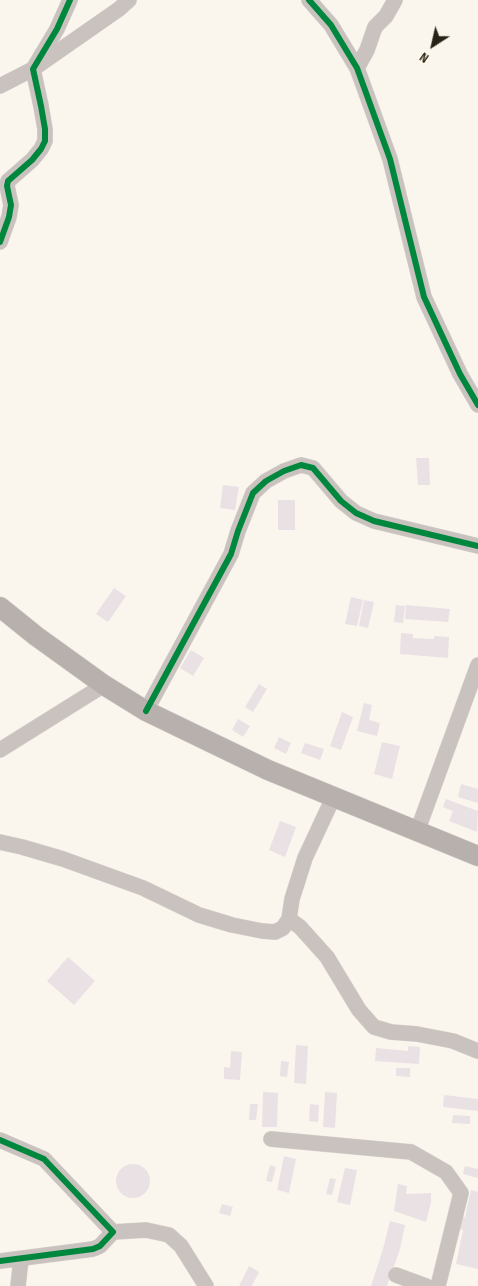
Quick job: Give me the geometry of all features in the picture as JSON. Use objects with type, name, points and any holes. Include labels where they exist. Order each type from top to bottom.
[{"type":"main road","points":[[0,607],[36,636],[104,685],[146,712],[268,770],[478,856]]},
{"type":"street","points":[[0,242],[9,217],[11,205],[7,186],[8,181],[41,150],[45,141],[42,106],[33,69],[57,29],[70,0]]},
{"type":"street","points":[[0,86],[33,69],[129,0]]},
{"type":"street","points":[[309,0],[331,25],[357,68],[390,159],[424,297],[460,374],[478,404]]},
{"type":"street","points":[[357,68],[367,50],[375,27],[386,16],[395,0]]},
{"type":"street","points":[[146,712],[228,561],[253,493],[266,481],[284,471],[302,465],[314,468],[341,501],[356,513],[374,521],[478,546]]},
{"type":"street","points":[[417,832],[478,665]]},
{"type":"street","points":[[0,750],[104,685]]},
{"type":"street","points":[[0,842],[22,846],[143,888],[199,915],[232,925],[275,932],[283,928],[289,919],[292,900],[305,858],[334,796]]},
{"type":"street","points":[[289,919],[300,927],[327,956],[359,1010],[374,1027],[391,1032],[417,1034],[452,1041],[478,1051]]},
{"type":"street","points":[[271,1139],[411,1152],[446,1172],[461,1193],[438,1286]]},
{"type":"street","points":[[0,1140],[44,1159],[113,1232]]},
{"type":"street","points":[[0,1261],[94,1249],[100,1246],[113,1232],[146,1230],[169,1235],[181,1246],[206,1286]]},
{"type":"street","points":[[18,1286],[21,1259]]},
{"type":"street","points":[[396,1275],[426,1286]]},
{"type":"building","points":[[416,458],[429,458],[430,485],[418,485]]},
{"type":"building","points":[[223,485],[239,487],[235,510],[220,508]]},
{"type":"building","points":[[278,500],[295,500],[295,530],[278,530]]},
{"type":"building","points":[[114,588],[126,596],[108,622],[96,614]]},
{"type":"building","points":[[351,597],[363,600],[357,626],[345,624]]},
{"type":"building","points":[[364,600],[374,602],[368,628],[359,626]]},
{"type":"building","points":[[396,605],[405,606],[403,623],[394,622]]},
{"type":"building","points":[[406,605],[450,609],[448,622],[405,619]]},
{"type":"building","points":[[401,633],[413,634],[413,638],[434,639],[434,636],[449,637],[448,658],[400,654]]},
{"type":"building","points":[[191,650],[204,658],[193,676],[180,668]]},
{"type":"building","points":[[259,684],[267,689],[253,712],[245,707]]},
{"type":"building","points":[[364,703],[372,705],[369,720],[380,723],[377,736],[357,731]]},
{"type":"building","points":[[342,712],[353,717],[341,750],[330,746]]},
{"type":"building","points":[[238,719],[250,726],[243,737],[232,730]]},
{"type":"building","points":[[279,737],[291,743],[286,754],[274,748]]},
{"type":"building","points":[[382,742],[400,746],[392,779],[374,774]]},
{"type":"building","points":[[305,743],[324,749],[320,760],[301,753]]},
{"type":"building","points":[[461,784],[478,789],[478,803],[458,797]]},
{"type":"building","points":[[446,799],[478,811],[477,832],[449,821],[453,811],[443,807]]},
{"type":"building","points":[[280,821],[296,827],[285,857],[269,850]]},
{"type":"building","points":[[68,957],[95,981],[74,1005],[47,981]]},
{"type":"building","points":[[296,1045],[308,1046],[306,1084],[294,1083]]},
{"type":"building","points":[[408,1046],[420,1047],[419,1064],[375,1061],[376,1048],[408,1051]]},
{"type":"building","points":[[231,1051],[242,1052],[240,1080],[224,1079],[224,1067],[230,1068]]},
{"type":"building","points":[[281,1061],[289,1062],[287,1077],[280,1076]]},
{"type":"building","points":[[396,1068],[410,1068],[410,1077],[396,1076]]},
{"type":"building","points":[[263,1092],[278,1093],[277,1127],[262,1127]]},
{"type":"building","points":[[325,1092],[337,1093],[335,1128],[323,1127]]},
{"type":"building","points":[[444,1095],[478,1099],[478,1111],[443,1107]]},
{"type":"building","points":[[250,1104],[258,1104],[256,1120],[249,1120]]},
{"type":"building","points":[[310,1104],[319,1105],[318,1122],[309,1121]]},
{"type":"building","points":[[453,1115],[470,1116],[470,1124],[452,1123]]},
{"type":"building","points":[[284,1156],[296,1159],[289,1193],[277,1190]]},
{"type":"building","points":[[133,1164],[140,1165],[145,1169],[149,1174],[149,1188],[145,1193],[140,1197],[133,1198],[126,1197],[121,1193],[117,1188],[116,1181],[117,1174],[121,1169],[126,1165]]},
{"type":"building","points":[[270,1165],[276,1167],[272,1182],[266,1181]]},
{"type":"building","points":[[465,1166],[478,1169],[478,1178],[463,1174]]},
{"type":"building","points":[[345,1168],[357,1170],[350,1205],[337,1202]]},
{"type":"building","points":[[330,1178],[336,1179],[332,1195],[326,1194]]},
{"type":"building","points":[[398,1184],[407,1186],[406,1194],[431,1193],[431,1202],[426,1222],[394,1211]]},
{"type":"building","points":[[471,1190],[478,1192],[478,1269],[456,1264],[463,1230],[455,1228],[458,1216],[465,1217]]},
{"type":"building","points":[[222,1204],[233,1207],[230,1216],[219,1213]]},
{"type":"building","points":[[390,1221],[405,1225],[400,1249],[387,1286],[371,1286],[383,1249]]},
{"type":"building","points":[[249,1266],[259,1272],[252,1286],[239,1286]]},
{"type":"cycle path","points":[[0,242],[9,217],[11,205],[7,186],[8,181],[32,160],[45,141],[45,129],[33,69],[57,29],[70,0]]},
{"type":"cycle path","points":[[309,0],[331,25],[357,68],[390,159],[424,297],[460,374],[478,405]]},
{"type":"cycle path","points":[[146,711],[231,554],[253,493],[266,481],[284,471],[301,465],[313,468],[341,501],[356,513],[374,521],[478,546]]},
{"type":"cycle path","points":[[0,1140],[44,1159],[113,1232],[100,1246],[93,1249],[0,1261]]}]
